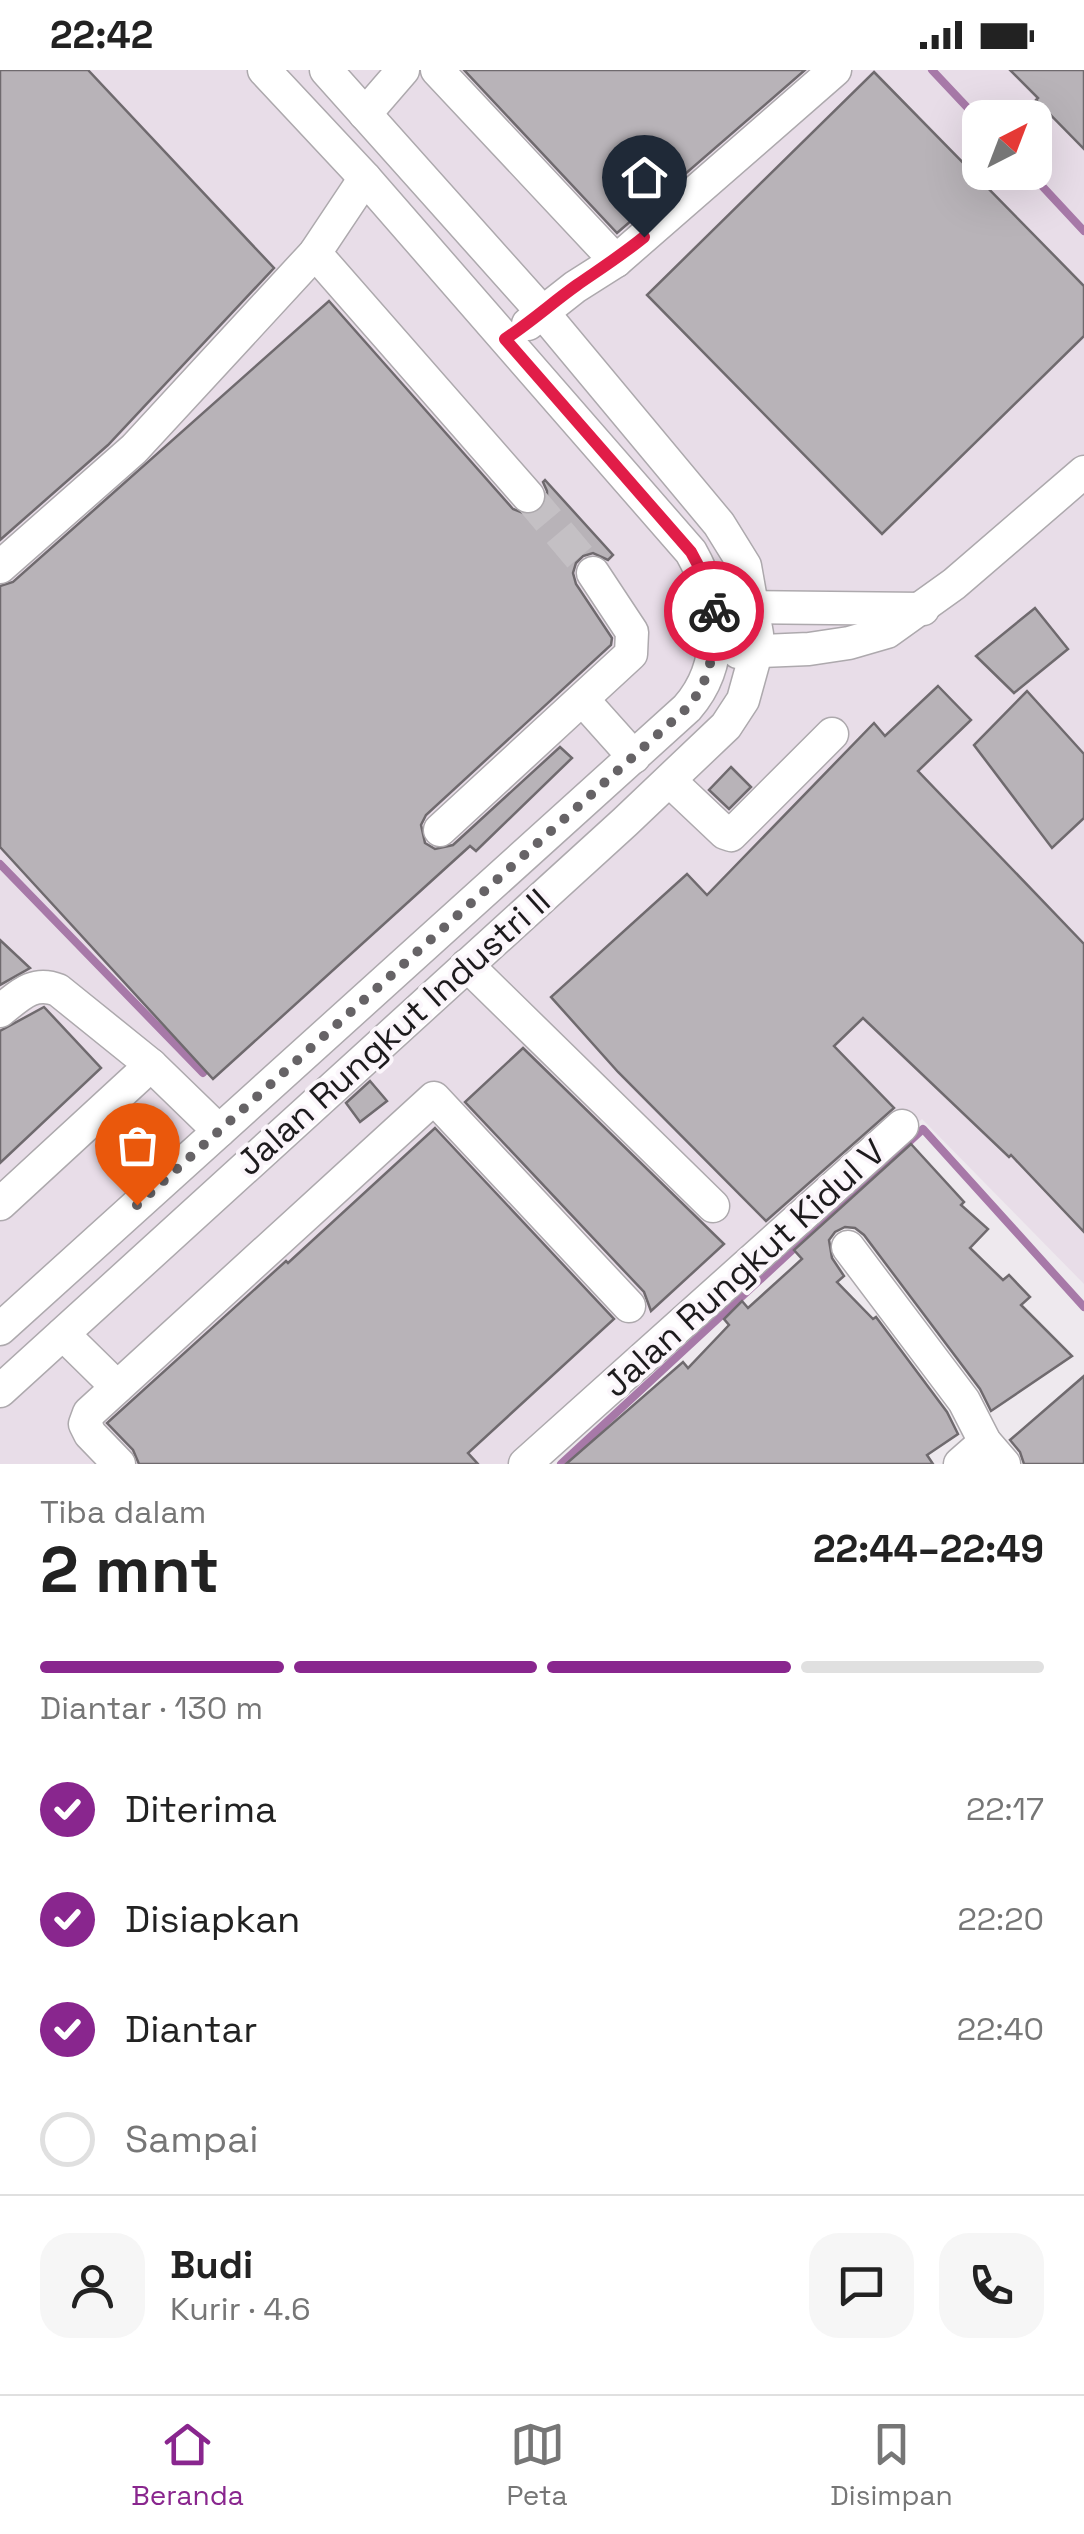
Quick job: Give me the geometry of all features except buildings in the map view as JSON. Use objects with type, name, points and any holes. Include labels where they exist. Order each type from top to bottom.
[{"type":"street","name":"Jalan Rungkut Industri II","points":[[0,1328],[634,757],[698,696],[706,682],[713,652],[714,608],[707,582],[691,552],[366,178],[264,70]]},
{"type":"street","name":"Jalan Rungkut Industri II","points":[[0,1391],[670,781],[736,714],[744,700],[756,653],[754,606],[746,566],[719,524],[544,314],[326,70]]},
{"type":"street","points":[[365,114],[403,70]]},
{"type":"street","points":[[437,70],[616,261]]},
{"type":"street","points":[[505,339],[616,261],[835,70]]},
{"type":"street","points":[[0,567],[134,448],[315,252],[366,178]]},
{"type":"street","points":[[315,252],[528,496]]},
{"type":"street","points":[[713,652],[756,653],[850,643],[888,632],[923,609],[1084,472]]},
{"type":"street","points":[[440,830],[626,661],[634,643],[627,621],[593,572]]},
{"type":"street","points":[[714,608],[923,609]]},
{"type":"street","points":[[583,700],[634,757]]},
{"type":"street","points":[[670,781],[725,833],[732,835],[832,734]]},
{"type":"street","points":[[598,791],[625,822]]},
{"type":"street","points":[[467,964],[713,1206]]},
{"type":"street","points":[[0,1011],[26,990],[47,986],[58,990],[151,1065],[220,1131]]},
{"type":"street","points":[[0,1204],[151,1065]]},
{"type":"street","points":[[119,1464],[90,1434],[85,1424],[89,1412],[434,1098],[629,1306]]},
{"type":"street","name":"Jalan Rungkut Kidul V","points":[[525,1464],[902,1126]]},
{"type":"street","points":[[848,1248],[964,1401],[994,1453],[960,1464]]},
{"type":"street","points":[[63,1334],[117,1388]]},
{"type":"shaded area","points":[[0,70],[1084,70],[1084,1284],[922,1119],[544,1464],[0,1464]]},
{"type":"waterway","points":[[932,70],[962,102]]},
{"type":"waterway","points":[[1046,190],[1084,231]]},
{"type":"waterway","points":[[0,864],[203,1073]]},
{"type":"waterway","points":[[561,1464],[923,1129],[1084,1307]]},
{"type":"tunnel","points":[[528,496],[593,573]]},
{"type":"way so far","points":[[137,1205],[687,708],[706,682],[713,652],[714,611]]},
{"type":"route","points":[[644,237],[505,339],[691,552],[707,582],[714,611]]}]
